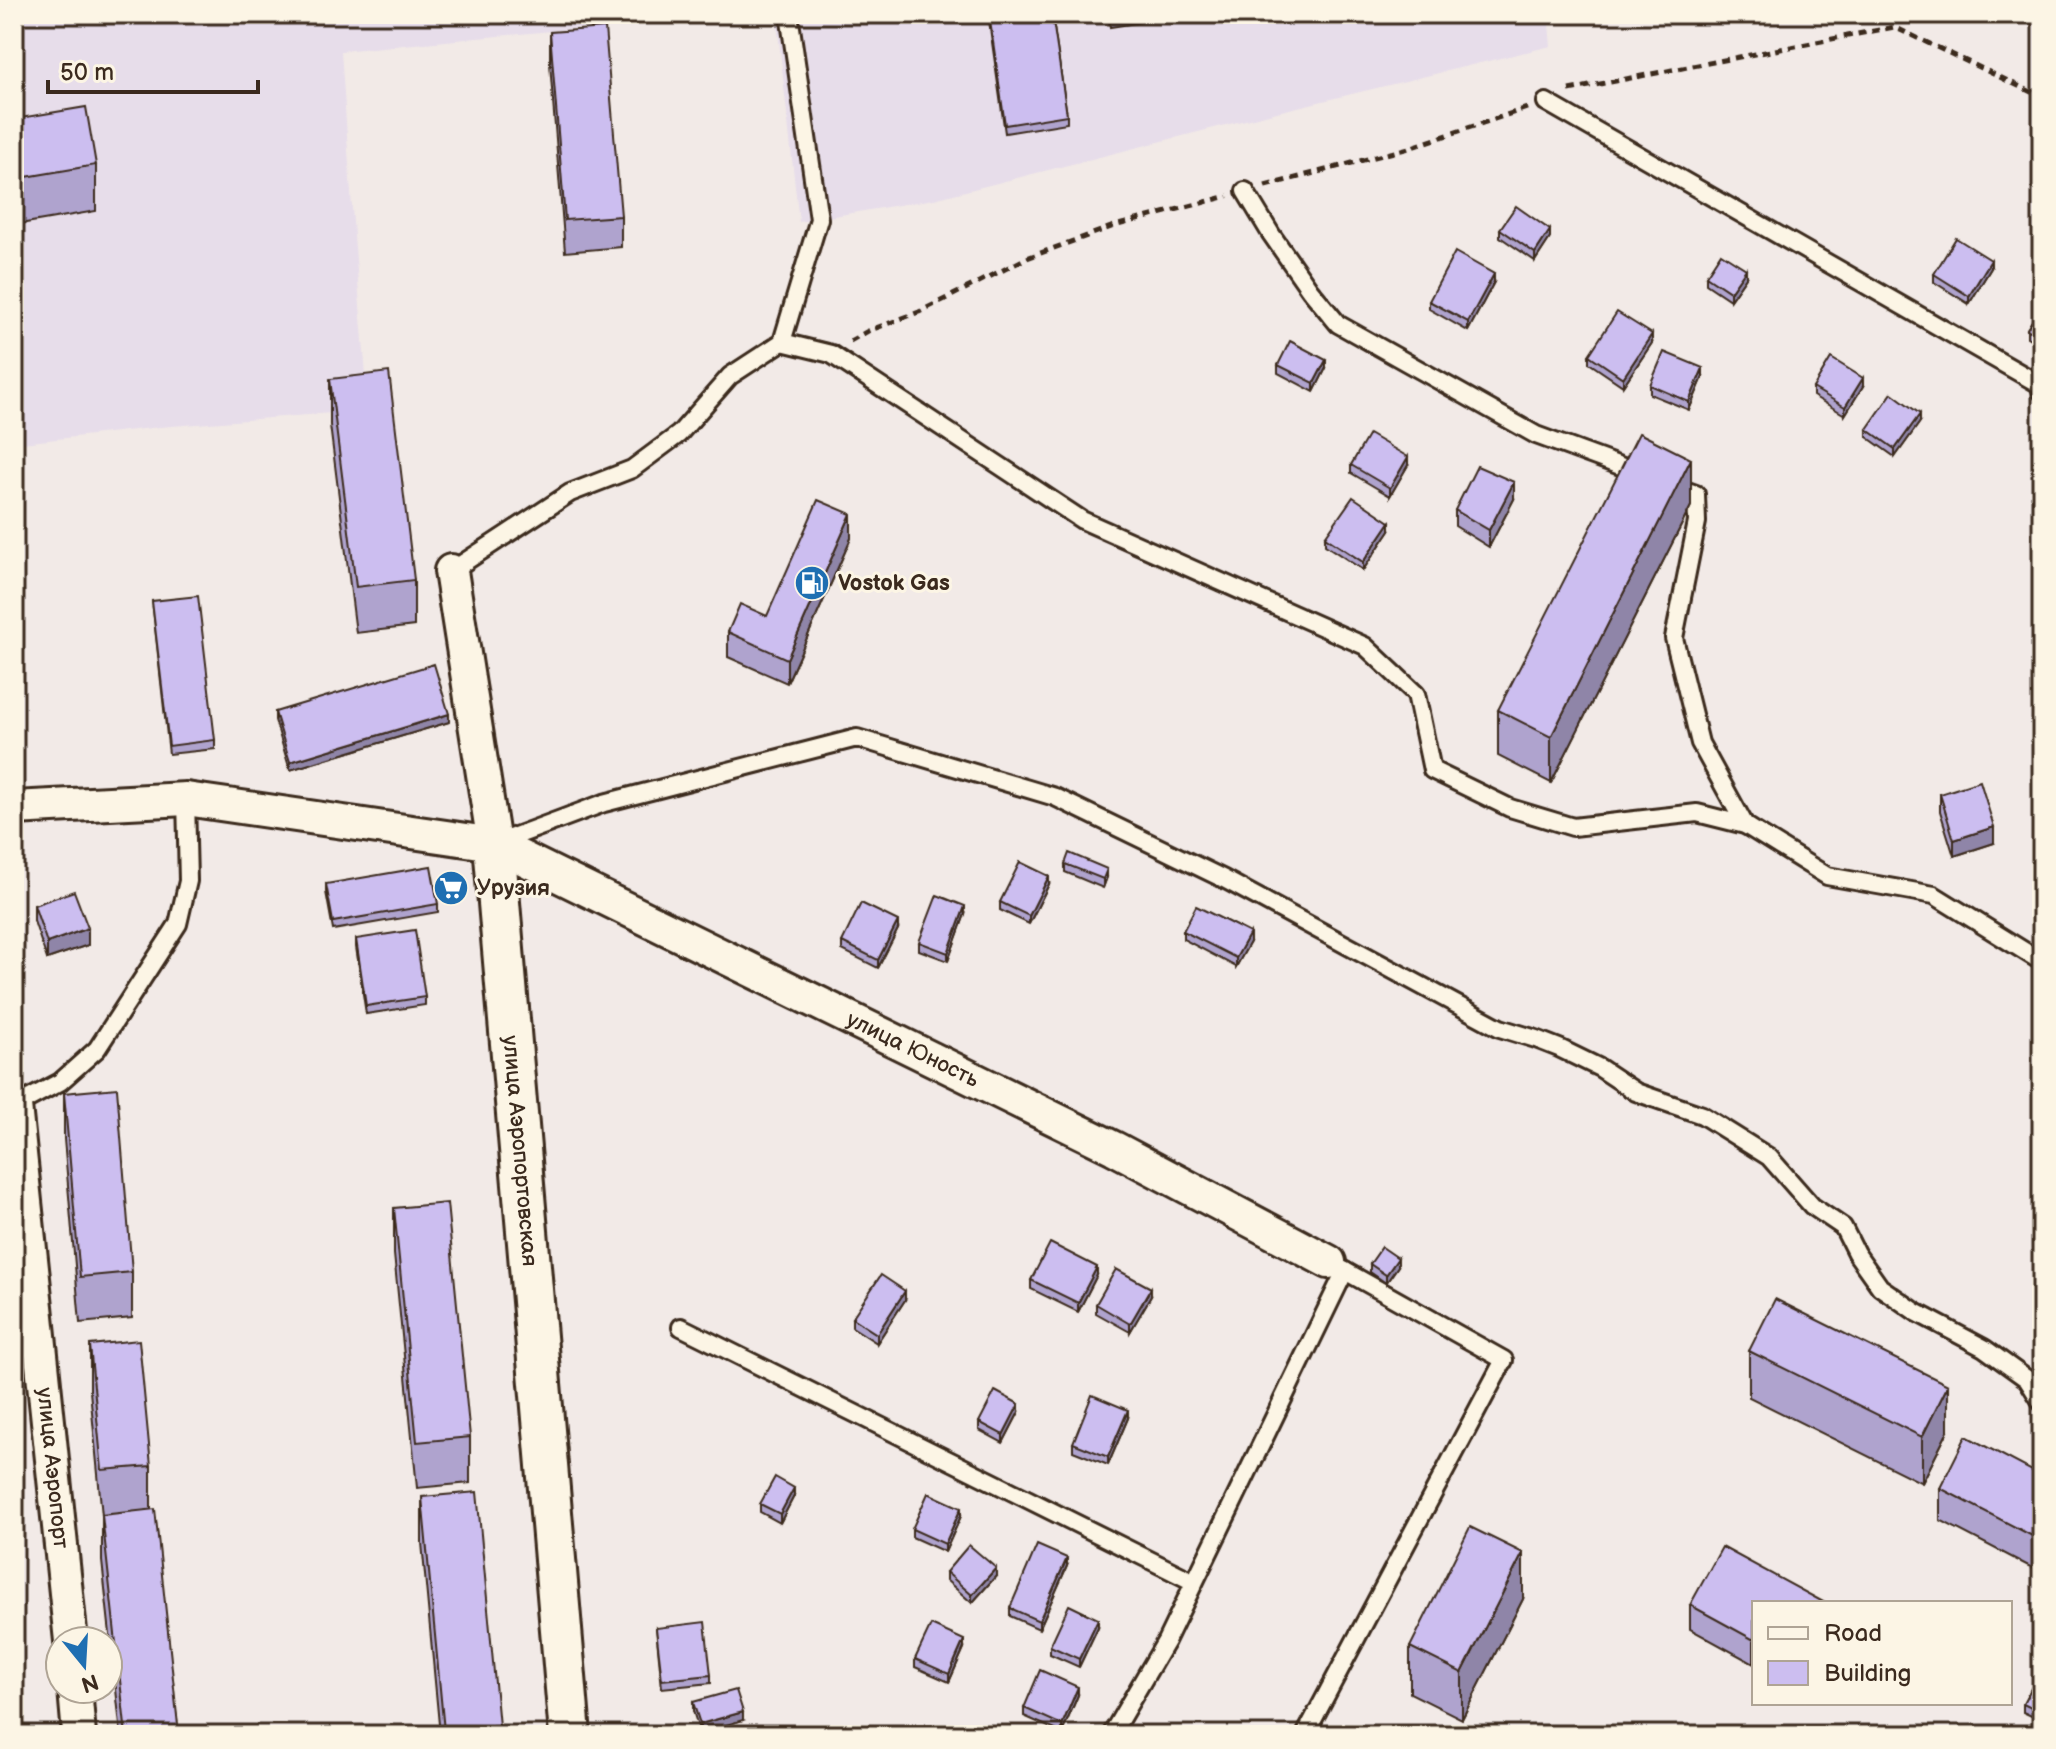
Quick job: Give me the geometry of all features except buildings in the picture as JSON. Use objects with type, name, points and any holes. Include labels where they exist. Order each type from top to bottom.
[{"type":"street","name":"улица Аэропортовская","points":[[451,571],[494,844],[570,1735]]},
{"type":"street","name":"улица Юность","points":[[14,808],[186,799],[494,844],[1114,1148],[1337,1267]]},
{"type":"street","name":"улица Аэропорт","points":[[15,1106],[69,1625]]},
{"type":"street","points":[[76,1705],[79,1735]]},
{"type":"lane","points":[[451,571],[570,493],[632,469],[679,434],[730,376],[782,342],[819,219],[789,14]]},
{"type":"lane","points":[[1546,102],[2039,384],[2042,392]]},
{"type":"lane","points":[[1245,191],[1310,290],[1338,324],[1536,435],[1696,494],[1697,522],[1674,638],[1700,743],[1745,825]]},
{"type":"lane","points":[[782,342],[831,354],[1082,520],[1365,646],[1416,694],[1432,770],[1510,808],[1573,827],[1697,813],[1745,825],[1827,876],[1934,895],[2042,962]]},
{"type":"lane","points":[[494,844],[604,803],[857,738],[1055,797],[1224,879],[1500,1028],[1559,1048],[1600,1068],[1636,1092],[1702,1115],[1769,1157],[1812,1206],[1843,1227],[1856,1253],[1880,1287],[1916,1312],[1984,1348],[2027,1379],[2042,1403]]},
{"type":"lane","points":[[15,1106],[60,1082],[97,1049],[178,924],[188,881],[186,799]]},
{"type":"lane","points":[[1111,1735],[1166,1641],[1337,1267],[1504,1360],[1305,1735]]},
{"type":"lane","points":[[681,1327],[1194,1582]]},
{"type":"path","points":[[831,354],[868,331],[919,312],[1027,258],[1114,226],[1409,148],[1546,102],[1558,93],[1894,27],[2042,97]]},
{"type":"shaded area","points":[[14,14],[719,15],[341,51],[369,410],[160,427],[14,444]]},
{"type":"shaded area","points":[[776,14],[1548,14],[1551,46],[934,199],[799,222]]},
{"type":"place","name":"Vostok Gas","points":[[812,583]]},
{"type":"place","name":"Урузия","points":[[451,888]]}]
